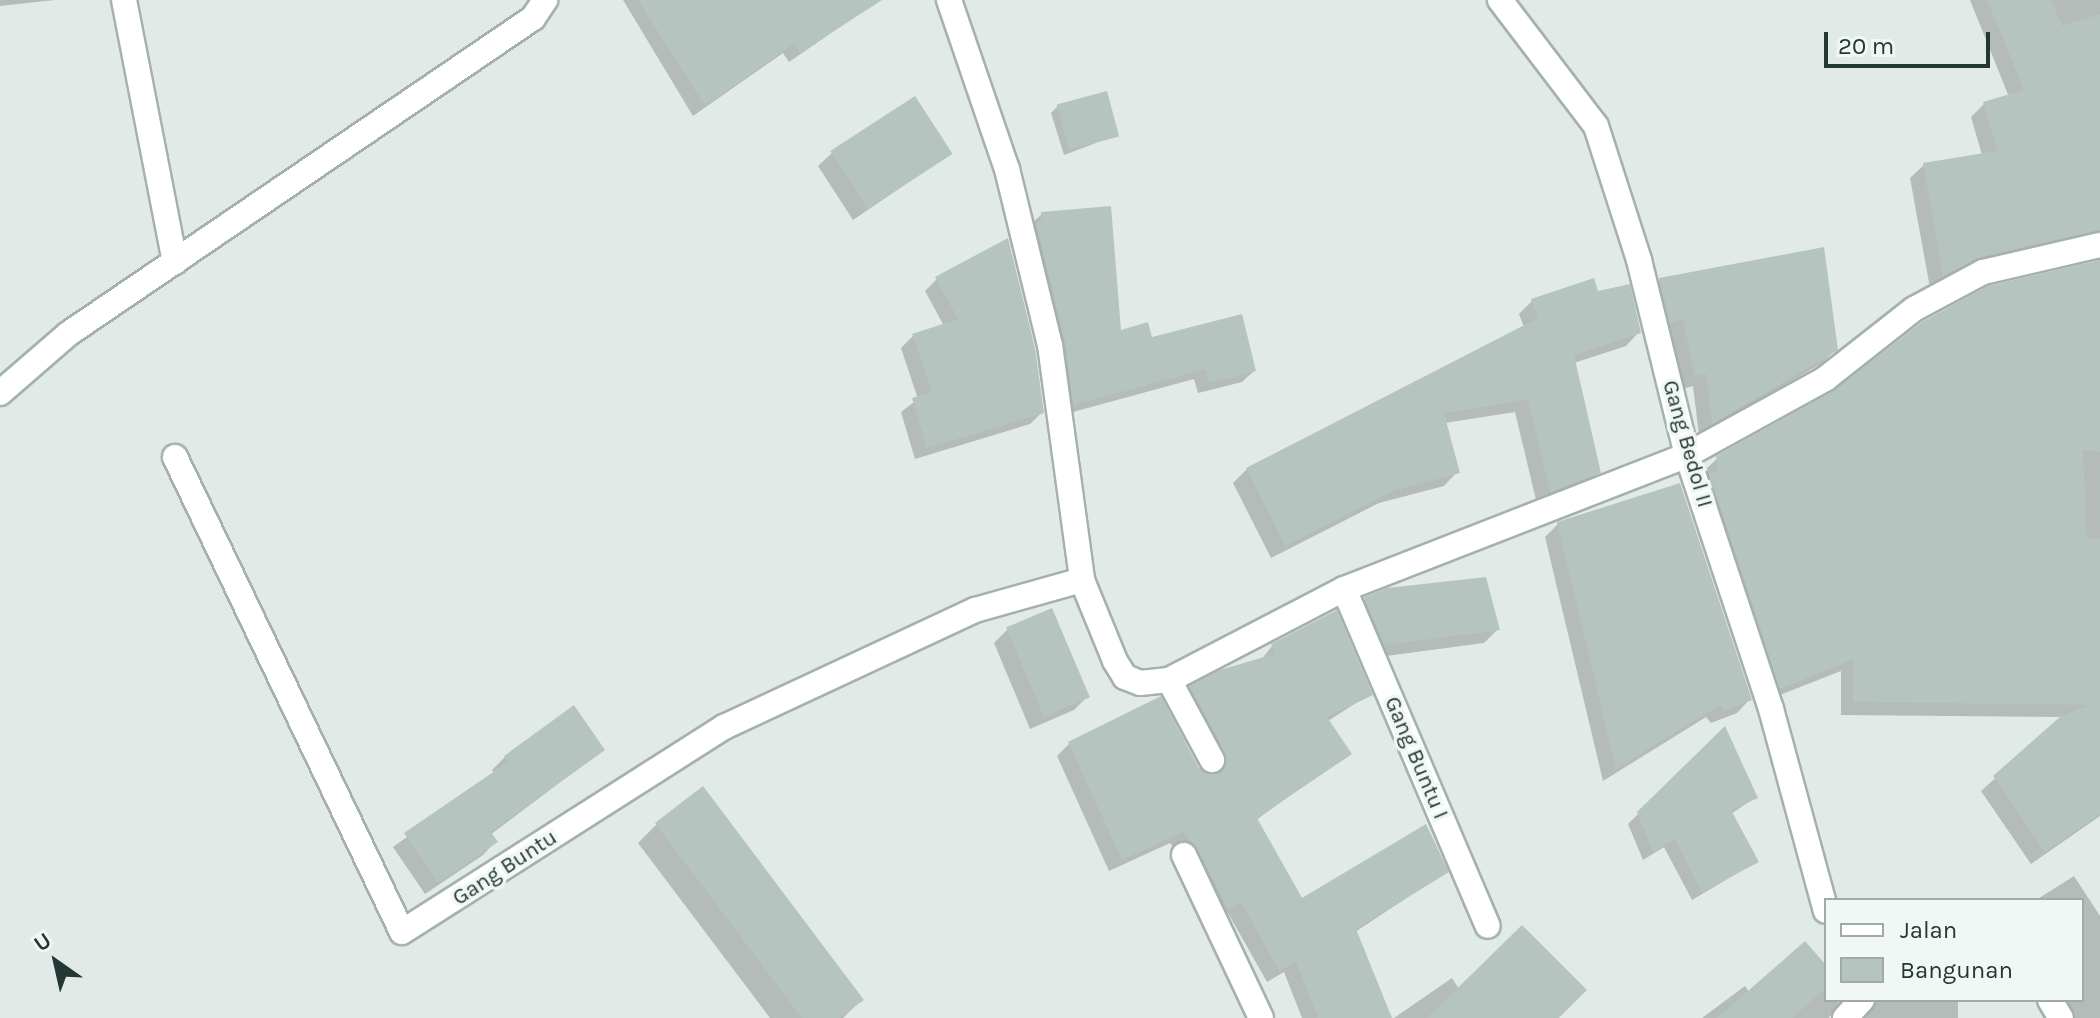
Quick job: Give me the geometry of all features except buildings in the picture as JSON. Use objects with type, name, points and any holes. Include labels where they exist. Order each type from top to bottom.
[{"type":"street","points":[[124,0],[175,262]]},
{"type":"street","points":[[0,393],[68,334],[533,18],[545,0]]},
{"type":"street","points":[[949,0],[1007,169],[1050,345],[1082,580],[1125,677],[1140,683],[1169,680],[1344,589],[1687,455],[1825,379],[1914,309],[1983,272],[2100,245]]},
{"type":"street","name":"Gang Bedol II","points":[[1500,0],[1596,126],[1639,260],[1687,455],[1771,709],[1824,904]]},
{"type":"street","name":"Gang Buntu","points":[[175,457],[402,932],[724,727],[975,610],[1082,580]]},
{"type":"street","name":"Gang Buntu I","points":[[1344,589],[1488,926]]},
{"type":"street","points":[[1169,680],[1212,760]]},
{"type":"street","points":[[1184,855],[1261,1018]]},
{"type":"street","points":[[1845,1018],[1860,1002]]}]
